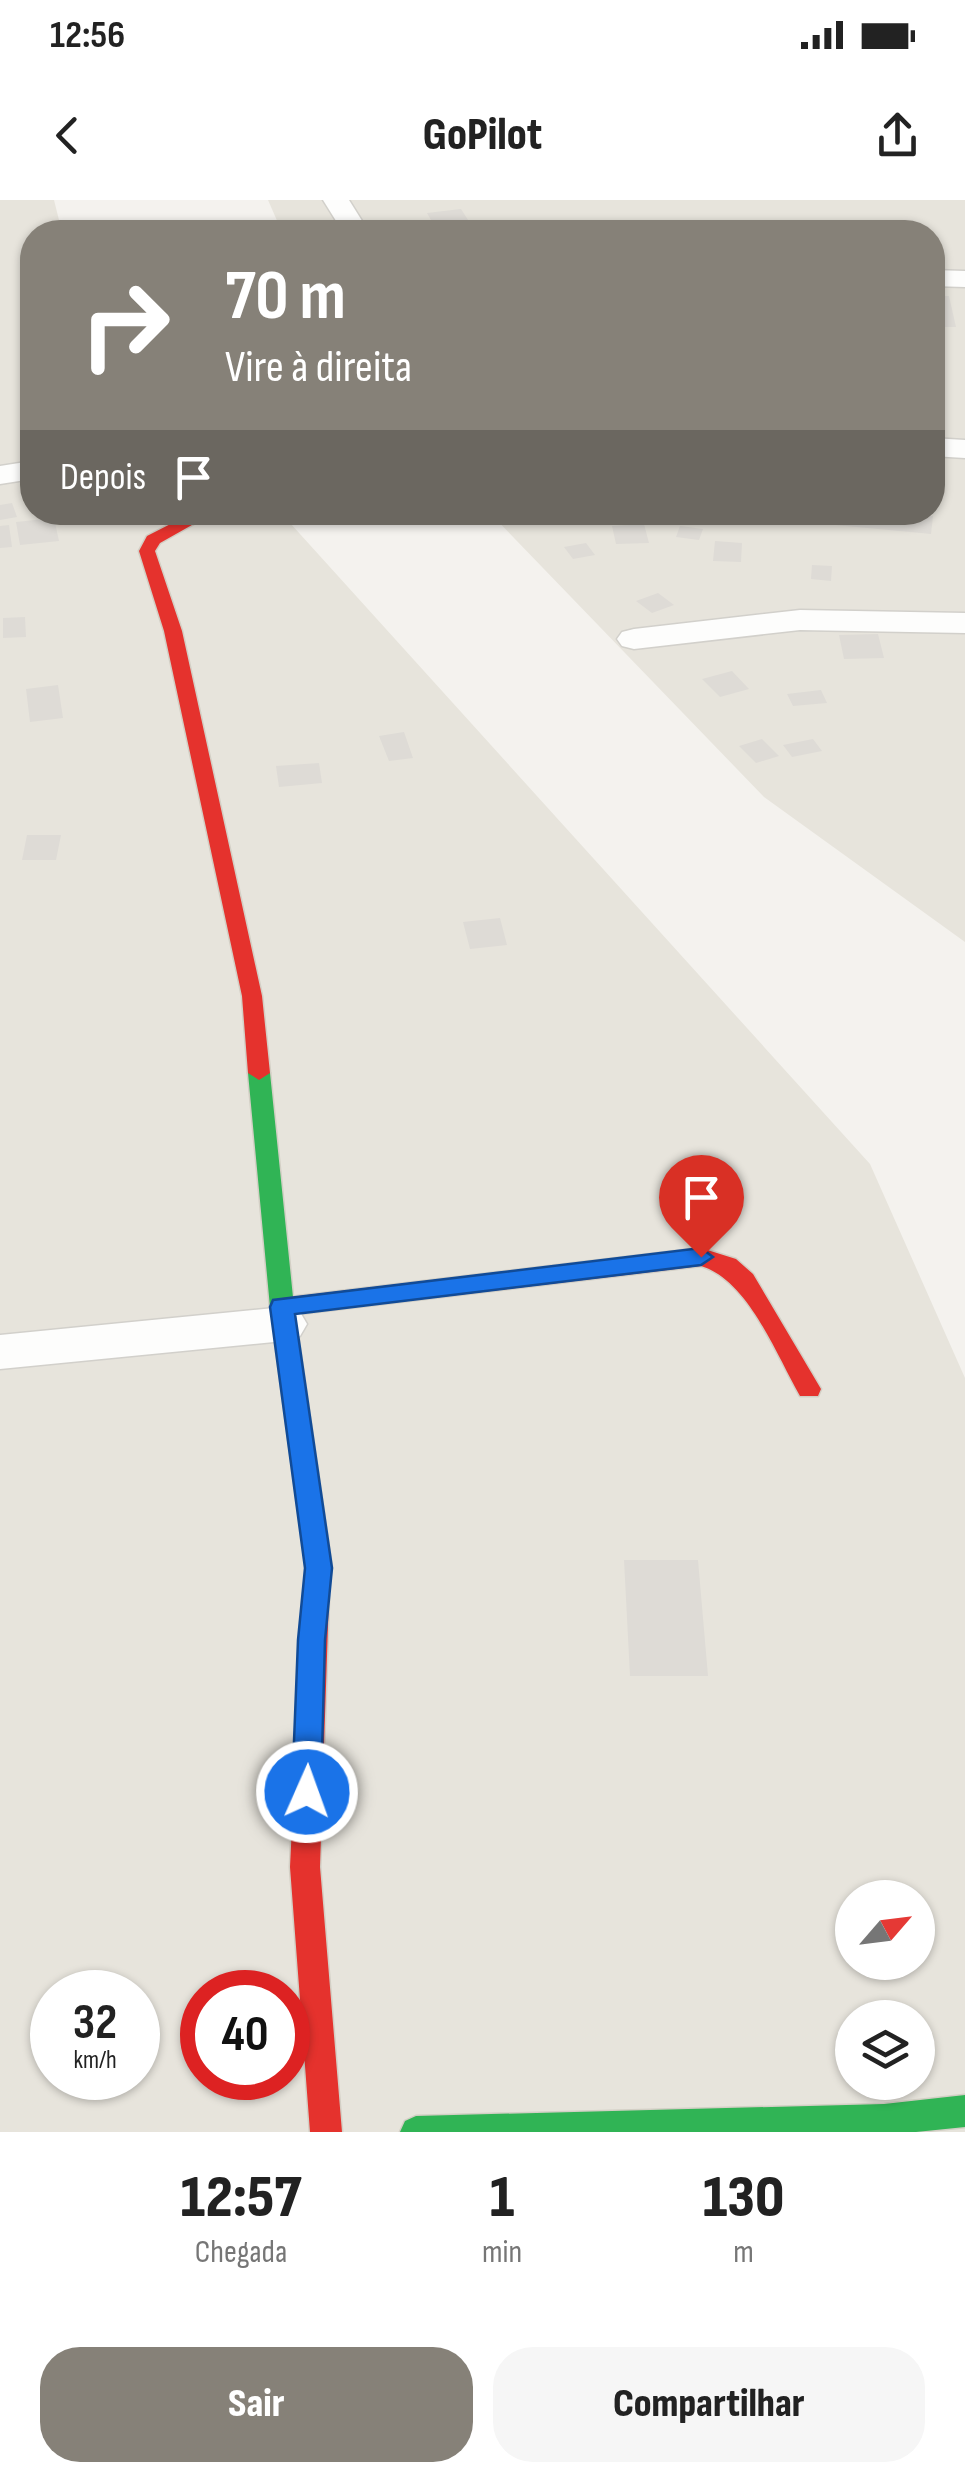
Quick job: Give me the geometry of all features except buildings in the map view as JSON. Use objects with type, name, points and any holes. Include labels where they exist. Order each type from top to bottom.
[{"type":"street","points":[[181,525],[153,540],[147,551],[173,631],[252,996],[283,1315],[319,1568],[312,1640],[304,1867],[326,2132]]},
{"type":"street","points":[[634,639],[800,620],[965,623]]},
{"type":"street","points":[[0,1352],[701,1257],[728,1265],[745,1280],[809,1389]]},
{"type":"street","points":[[416,2132],[884,2120],[965,2111]]},
{"type":"shaded area","points":[[0,200],[54,200],[59,220],[20,220],[20,525],[292,525],[870,1164],[965,1378],[965,2132],[0,2132]]},
{"type":"shaded area","points":[[268,200],[965,200],[965,942],[764,797],[502,525],[945,525],[945,220],[277,220]]},
{"type":"traffic: fast","points":[[259,1073],[282,1307],[319,1568],[316,1596]]},
{"type":"traffic: fast","points":[[416,2132],[884,2120],[965,2111]]},
{"type":"traffic: jam","points":[[182,525],[153,540],[147,551],[173,631],[252,996],[259,1073]]},
{"type":"traffic: jam","points":[[282,1307],[701,1257],[728,1265],[745,1280],[809,1389]]},
{"type":"traffic: jam","points":[[316,1596],[305,1867],[326,2132]]},
{"type":"route","points":[[307,1792],[312,1640],[319,1568],[282,1307],[701,1257]]}]
